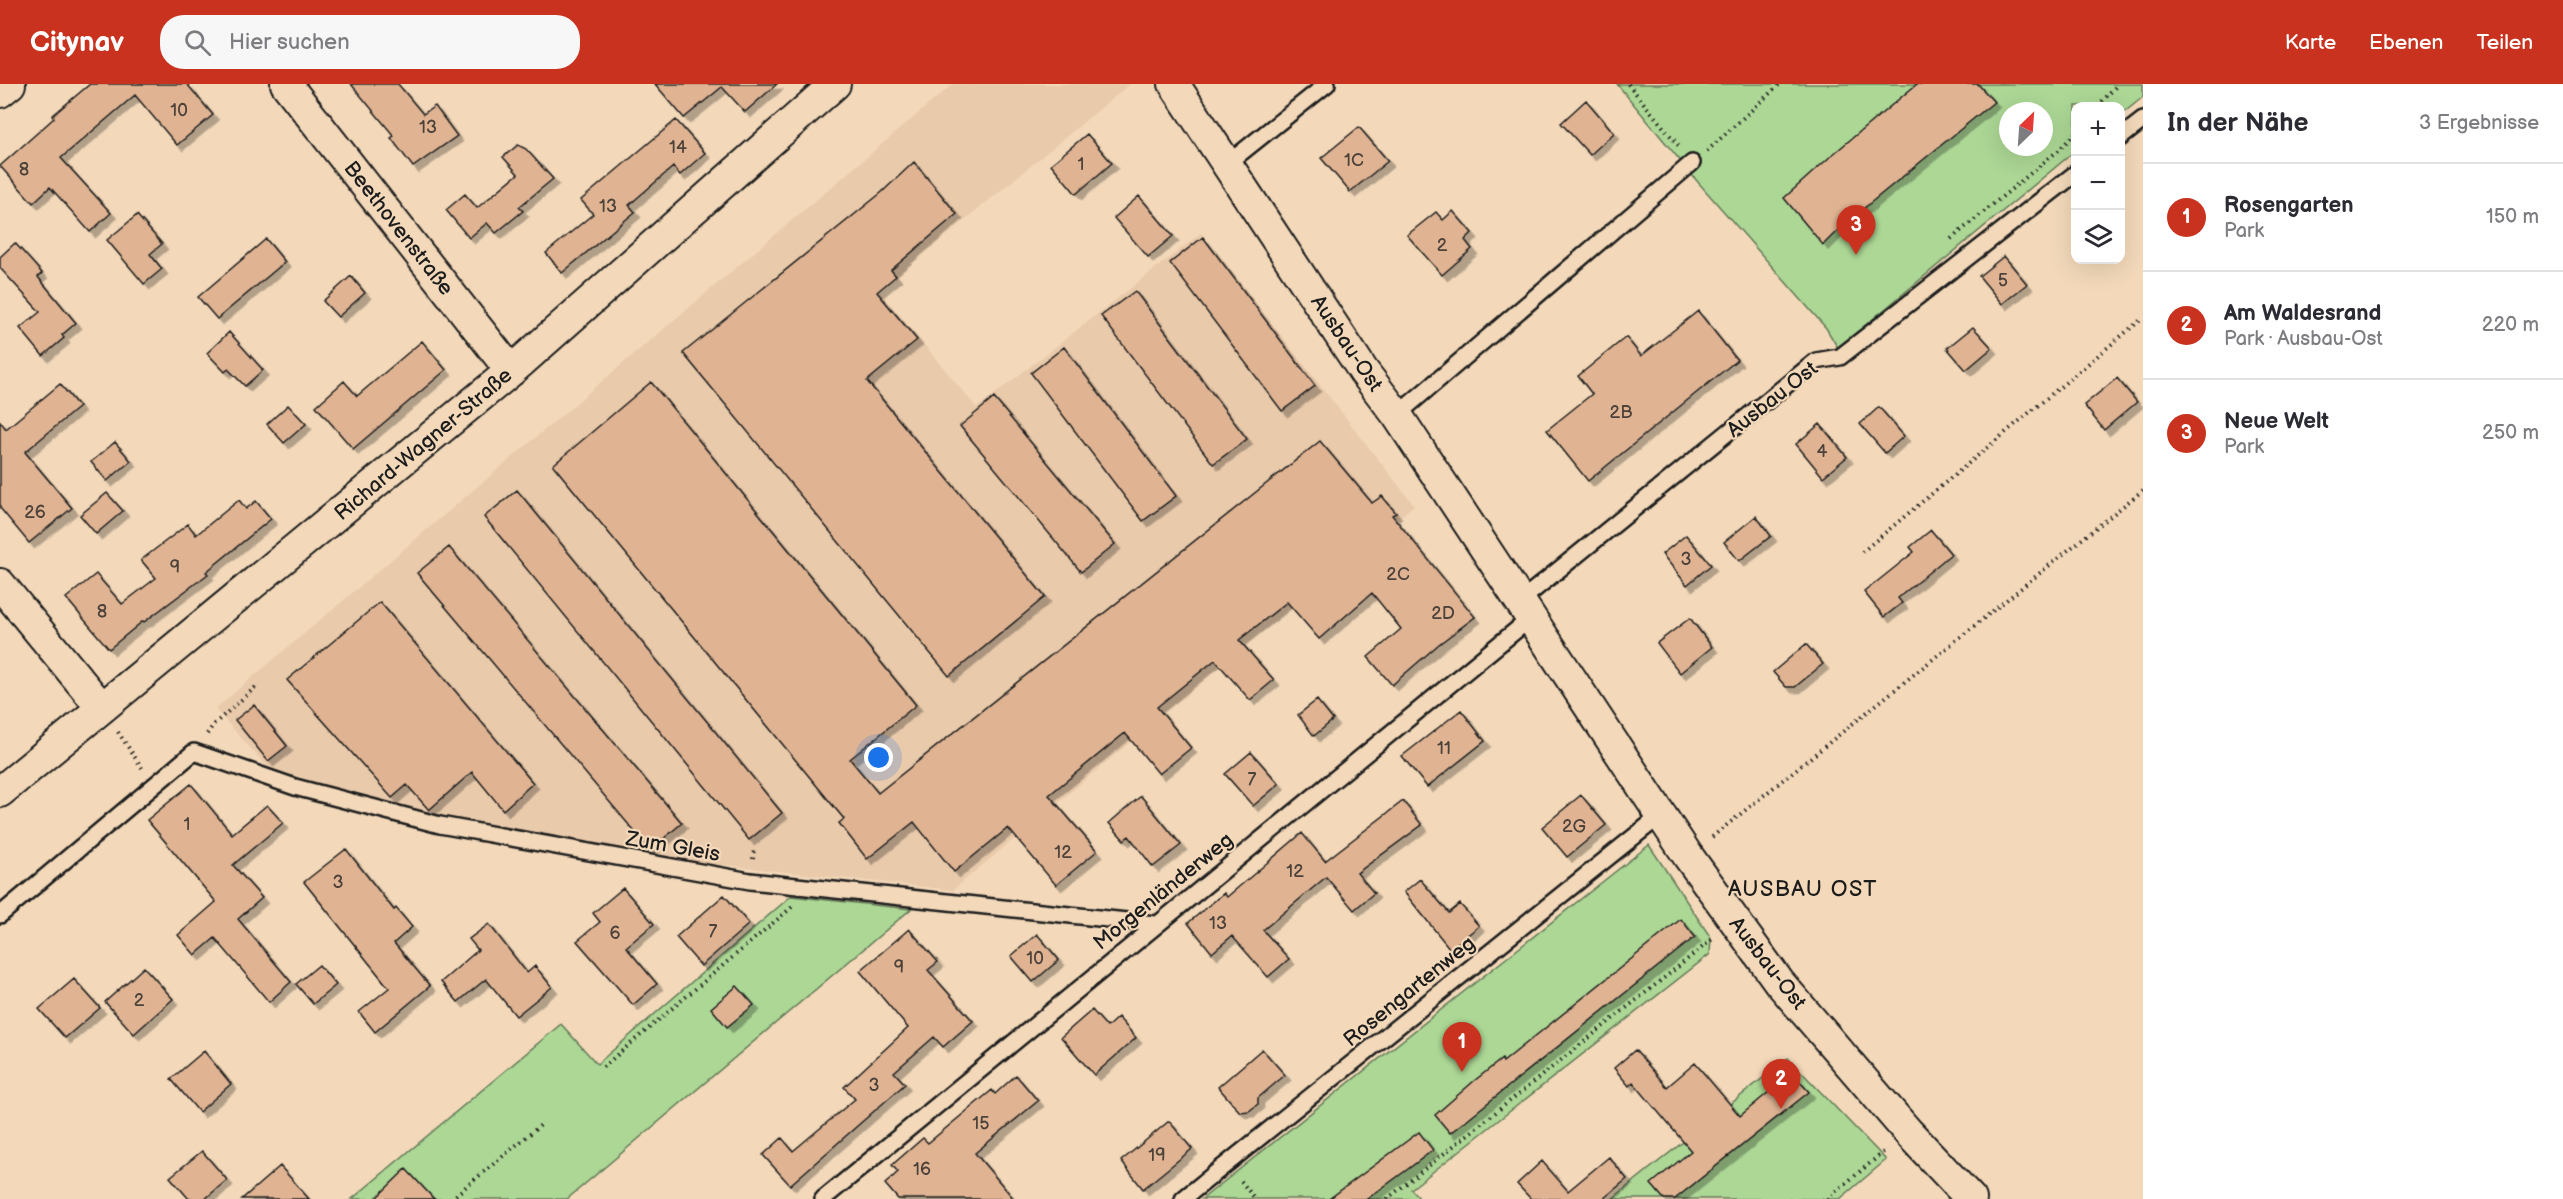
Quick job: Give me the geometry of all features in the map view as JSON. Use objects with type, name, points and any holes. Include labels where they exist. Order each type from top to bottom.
[{"type":"street","points":[[0,92],[10,84]]},
{"type":"street","name":"Beethovenstraße","points":[[286,84],[511,371]]},
{"type":"street","name":"Richard-Wagner-Straße","points":[[0,792],[511,371],[835,84]]},
{"type":"street","name":"Ausbau-Ost","points":[[1174,84],[1688,856],[1779,982],[1908,1132],[1971,1199]]},
{"type":"street","points":[[0,584],[102,708]]},
{"type":"lane","points":[[1227,164],[1327,84]]},
{"type":"lane","points":[[2125,135],[2143,120]]},
{"type":"lane","points":[[1397,416],[1692,163]]},
{"type":"lane","name":"Ausbau Ost","points":[[1525,610],[1816,361],[1840,357],[2071,177]]},
{"type":"lane","name":"Morgenländerweg","points":[[823,1199],[1155,924],[1525,610]]},
{"type":"lane","points":[[0,915],[194,752]]},
{"type":"lane","name":"Zum Gleis","points":[[194,752],[296,787],[440,825],[750,881],[1155,924]]},
{"type":"lane","name":"Rosengartenweg","points":[[1183,1199],[1661,815]]},
{"type":"path","points":[[1628,84],[1692,163],[1780,84]]},
{"type":"path","points":[[2102,102],[2118,84]]},
{"type":"path","points":[[1862,552],[2143,318]]},
{"type":"path","points":[[1688,856],[2143,489]]},
{"type":"path","points":[[194,752],[214,724],[258,685]]},
{"type":"path","points":[[102,708],[154,786]]},
{"type":"path","points":[[603,1067],[813,888]]},
{"type":"path","points":[[1387,1199],[1736,921]]},
{"type":"path","points":[[451,1199],[542,1124]]},
{"type":"path","points":[[1827,1199],[1908,1132]]},
{"type":"shaded area","points":[[953,84],[1130,84],[879,291],[977,408],[1201,233],[1414,505],[953,890],[647,857],[445,817],[269,769],[215,709]]},
{"type":"green space","points":[[1617,84],[2143,84],[2143,97],[2125,112],[2125,102],[2071,102],[2071,154],[1838,348],[1826,328],[1697,181]]},
{"type":"green space","points":[[1649,845],[1711,938],[1710,954],[1411,1189],[1420,1199],[1202,1199]]},
{"type":"green space","points":[[791,896],[911,909],[567,1199],[352,1199],[561,1024],[597,1064]]},
{"type":"green space","points":[[1788,1058],[1886,1160],[1840,1199],[1612,1199]]},
{"type":"building","points":[[90,84],[187,84],[213,115],[177,145],[135,95],[61,158],[111,213],[90,232],[50,187],[33,203],[0,166],[54,118],[52,116]]},
{"type":"building","points":[[351,84],[398,84],[423,114],[435,106],[457,136],[413,167],[391,138],[394,136]]},
{"type":"building","points":[[655,84],[777,84],[745,112],[722,87],[684,118]]},
{"type":"building","points":[[1917,84],[1978,84],[1994,102],[1841,227],[1823,245],[1784,198]]},
{"type":"building","points":[[1586,100],[1614,133],[1590,155],[1561,123]]},
{"type":"building","points":[[676,120],[705,153],[680,175],[673,167],[629,205],[635,212],[562,273],[546,253],[593,214],[581,200]]},
{"type":"building","points":[[1359,127],[1388,161],[1350,192],[1321,158]]},
{"type":"building","points":[[1087,134],[1112,163],[1076,194],[1051,164]]},
{"type":"building","points":[[518,145],[526,149],[553,179],[519,207],[523,211],[496,233],[487,223],[469,238],[446,210],[465,194],[477,208],[518,174],[503,157]]},
{"type":"building","points":[[914,162],[957,214],[891,270],[896,276],[877,292],[917,340],[867,381],[1045,597],[949,676],[683,353],[881,193]]},
{"type":"building","points":[[1139,196],[1173,236],[1148,257],[1114,218]]},
{"type":"building","points":[[1453,211],[1472,233],[1465,240],[1472,249],[1442,275],[1407,235],[1436,212],[1443,220]]},
{"type":"building","points":[[137,215],[162,244],[150,254],[162,269],[144,284],[107,240]]},
{"type":"building","points":[[1203,237],[1315,386],[1282,411],[1170,263]]},
{"type":"building","points":[[266,239],[285,262],[217,319],[198,297]]},
{"type":"building","points":[[15,243],[42,273],[38,277],[76,323],[62,335],[64,338],[43,356],[20,328],[40,312],[0,268],[0,257]]},
{"type":"building","points":[[2004,256],[2027,284],[2002,304],[1979,276]]},
{"type":"building","points":[[351,276],[365,293],[338,317],[323,301]]},
{"type":"building","points":[[1135,291],[1247,439],[1213,464],[1101,316]]},
{"type":"building","points":[[1698,311],[1737,360],[1588,481],[1547,430],[1592,394],[1578,376],[1626,337],[1641,356]]},
{"type":"building","points":[[1973,327],[1992,348],[1966,370],[1947,348]]},
{"type":"building","points":[[229,332],[263,370],[245,386],[228,369],[225,372],[207,353]]},
{"type":"building","points":[[422,341],[446,370],[353,449],[316,406],[344,381],[357,396]]},
{"type":"building","points":[[1064,347],[1176,496],[1143,521],[1031,373]]},
{"type":"building","points":[[2117,378],[2137,402],[2104,430],[2084,405]]},
{"type":"building","points":[[651,382],[916,705],[850,759],[878,793],[1320,441],[1372,503],[1382,496],[1396,513],[1392,515],[1475,617],[1439,644],[1392,685],[1368,657],[1401,629],[1372,593],[1319,639],[1287,602],[1239,640],[1274,680],[1250,700],[1215,660],[1157,707],[1191,748],[1159,774],[1125,733],[1049,795],[1097,851],[1056,885],[1008,828],[954,872],[914,822],[867,859],[839,823],[844,819],[553,465]]},
{"type":"building","points":[[60,384],[79,407],[25,452],[72,508],[29,543],[0,508],[0,421],[6,429]]},
{"type":"building","points":[[994,398],[1115,544],[1081,572],[960,426]]},
{"type":"building","points":[[288,405],[306,424],[284,443],[267,424]]},
{"type":"building","points":[[1879,407],[1904,436],[1885,453],[1860,424]]},
{"type":"building","points":[[1820,424],[1847,457],[1823,477],[1796,444]]},
{"type":"building","points":[[115,442],[131,461],[107,481],[91,462]]},
{"type":"building","points":[[517,490],[782,813],[749,840],[484,517]]},
{"type":"building","points":[[107,493],[123,511],[96,534],[80,515]]},
{"type":"building","points":[[239,500],[246,509],[256,501],[271,519],[206,572],[208,574],[109,649],[66,598],[96,574],[122,604],[156,578],[141,560],[188,524],[196,535]]},
{"type":"building","points":[[1756,516],[1771,536],[1739,561],[1724,542]]},
{"type":"building","points":[[1931,530],[1951,554],[1898,598],[1902,603],[1884,617],[1864,592],[1914,552],[1910,547]]},
{"type":"building","points":[[1686,535],[1711,565],[1687,585],[1662,554]]},
{"type":"building","points":[[449,547],[682,823],[650,850],[417,573]]},
{"type":"building","points":[[380,602],[533,783],[503,810],[472,772],[429,810],[407,785],[392,798],[287,680]]},
{"type":"building","points":[[1690,618],[1712,647],[1680,673],[1657,643]]},
{"type":"building","points":[[1806,644],[1823,664],[1795,687],[1786,687],[1773,672]]},
{"type":"building","points":[[1317,700],[1333,720],[1314,736],[1298,715]]},
{"type":"building","points":[[254,705],[287,746],[268,761],[235,720]]},
{"type":"building","points":[[1461,710],[1485,741],[1427,787],[1402,756]]},
{"type":"building","points":[[1251,752],[1279,784],[1253,806],[1225,774]]},
{"type":"building","points":[[191,784],[232,834],[267,805],[283,823],[233,865],[262,898],[238,919],[291,982],[269,1002],[215,938],[195,955],[178,935],[216,902],[147,820]]},
{"type":"building","points":[[1581,795],[1606,825],[1567,857],[1542,827]]},
{"type":"building","points":[[1141,796],[1181,845],[1153,867],[1129,836],[1124,840],[1109,823]]},
{"type":"building","points":[[1403,801],[1422,825],[1357,873],[1374,893],[1354,910],[1326,877],[1263,930],[1289,959],[1268,977],[1232,936],[1212,953],[1188,923],[1224,893],[1227,897],[1302,833],[1325,861]]},
{"type":"building","points":[[346,849],[394,910],[396,908],[412,927],[394,943],[430,986],[375,1032],[359,1012],[389,988],[304,882]]},
{"type":"building","points":[[1420,879],[1449,913],[1460,904],[1479,926],[1450,949],[1404,892]]},
{"type":"building","points":[[623,888],[654,924],[626,947],[657,984],[633,1005],[577,941],[600,922],[593,913]]},
{"type":"building","points":[[724,895],[749,924],[701,966],[676,937]]},
{"type":"building","points":[[1681,919],[1695,937],[1450,1133],[1435,1115],[1474,1081],[1502,1059],[1503,1062]]},
{"type":"building","points":[[489,924],[527,973],[535,966],[552,987],[516,1016],[486,979],[458,1002],[441,982],[478,950],[469,939]]},
{"type":"building","points":[[909,929],[938,962],[928,970],[973,1021],[943,1047],[934,1037],[894,1072],[905,1084],[790,1185],[763,1155],[782,1138],[793,1151],[855,1099],[844,1087],[908,1028],[860,971]]},
{"type":"building","points":[[1037,934],[1059,960],[1033,982],[1011,956]]},
{"type":"building","points":[[319,965],[336,985],[313,1004],[296,984]]},
{"type":"building","points":[[144,967],[173,999],[134,1034],[105,1002]]},
{"type":"building","points":[[74,979],[100,1008],[65,1038],[39,1009]]},
{"type":"building","points":[[737,986],[754,1005],[727,1027],[711,1008]]},
{"type":"building","points":[[1092,1010],[1107,1027],[1118,1017],[1136,1038],[1094,1075],[1061,1037]]},
{"type":"building","points":[[1262,1049],[1285,1075],[1258,1098],[1258,1104],[1249,1111],[1240,1112],[1218,1087]]},
{"type":"building","points":[[1635,1050],[1667,1087],[1695,1063],[1740,1116],[1792,1073],[1809,1092],[1675,1199],[1664,1199],[1651,1184],[1691,1151],[1633,1082],[1629,1086],[1614,1068]]},
{"type":"building","points":[[204,1051],[231,1084],[199,1112],[171,1079]]},
{"type":"building","points":[[1016,1075],[1038,1101],[975,1153],[1014,1199],[898,1199],[885,1184],[898,1172],[892,1165],[923,1138],[928,1143],[992,1090],[995,1094]]},
{"type":"building","points":[[1169,1121],[1192,1149],[1143,1189],[1121,1161]]},
{"type":"building","points":[[1419,1132],[1433,1150],[1408,1169],[1367,1199],[1329,1199]]},
{"type":"building","points":[[202,1151],[227,1180],[205,1199],[189,1199],[170,1177]]},
{"type":"building","points":[[1609,1157],[1627,1179],[1603,1199],[1531,1199],[1517,1184],[1542,1161],[1568,1191]]},
{"type":"building","points":[[280,1166],[309,1199],[242,1199]]},
{"type":"building","points":[[406,1169],[434,1199],[375,1199]]},
{"type":"place","name":"Neue Welt","points":[[1856,255]]},
{"type":"place","name":"Rosengarten","points":[[1462,1072]]},
{"type":"place","name":"Am Waldesrand","points":[[1781,1109]]},
{"type":"district","name":"AUSBAU OST","points":[[1803,888]]}]
